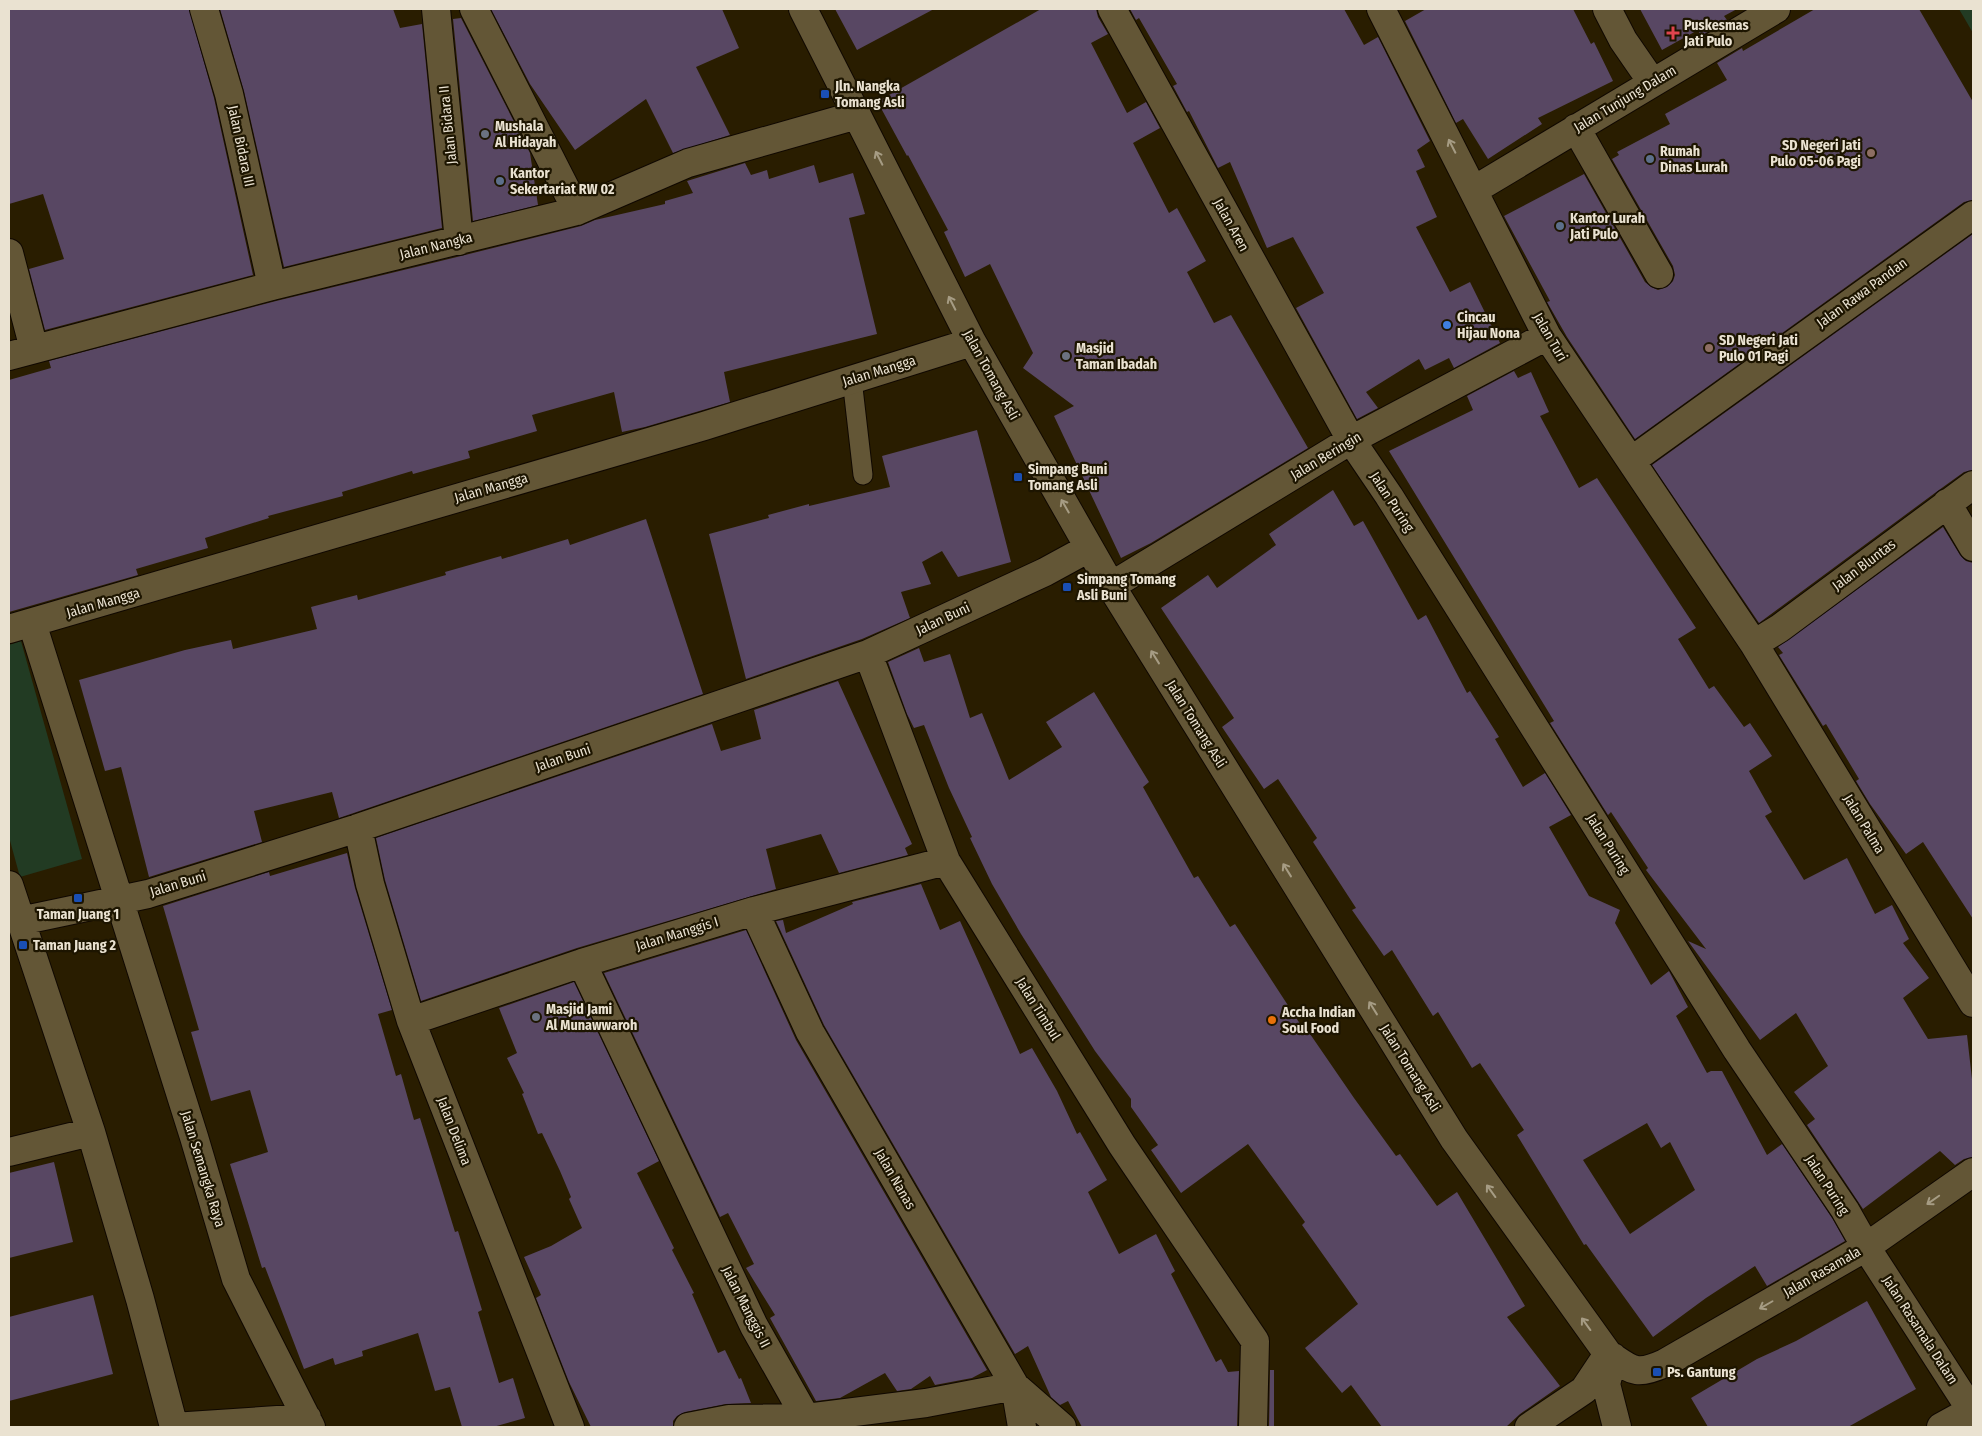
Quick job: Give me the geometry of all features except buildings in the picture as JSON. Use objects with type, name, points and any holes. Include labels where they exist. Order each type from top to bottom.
[{"type":"street","name":"Jalan Bidara III","points":[[204,9],[230,94],[272,286]]},
{"type":"street","name":"Jalan Bidara II","points":[[436,9],[459,241]]},
{"type":"street","points":[[474,9],[577,211]]},
{"type":"street","name":"Jalan Tomang Asli","points":[[803,9],[972,342],[1089,548],[1454,1138],[1610,1356],[1626,1367],[1636,1370],[1647,1371],[1665,1363]]},
{"type":"street","name":"Jalan Aren","points":[[1112,9],[1351,440]]},
{"type":"street","name":"Jalan Turi","points":[[1381,9],[1547,336],[1754,644]]},
{"type":"street","points":[[1607,9],[1623,40],[1652,82]]},
{"type":"street","name":"Jalan Tunjung Dalam","points":[[1474,190],[1776,9]]},
{"type":"street","name":"Jalan Nangka","points":[[21,353],[272,286],[577,211],[688,163],[857,115]]},
{"type":"street","points":[[1576,128],[1659,274]]},
{"type":"street","name":"Jalan Rawa Pandan","points":[[1630,460],[1973,215]]},
{"type":"street","points":[[9,253],[21,353]]},
{"type":"street","name":"Jalan Beringin","points":[[1111,586],[1351,440],[1547,336]]},
{"type":"street","name":"Jalan Mangga","points":[[20,626],[704,426],[972,342]]},
{"type":"street","name":"Jalan Puring","points":[[1351,440],[1389,496],[1736,1050],[1845,1210],[1866,1247]]},
{"type":"street","name":"Jalan Bluntas","points":[[1754,644],[1780,628],[1973,485]]},
{"type":"street","points":[[1947,503],[1973,547]]},
{"type":"street","name":"Jalan Buni","points":[[20,921],[148,894],[358,828],[868,654],[1045,572],[1089,548]]},
{"type":"street","name":"Jalan Semangka Raya","points":[[20,626],[119,900],[194,1137],[236,1279],[309,1423]]},
{"type":"street","name":"Jalan Palma","points":[[1754,644],[1973,1003]]},
{"type":"street","name":"Jalan Timbul","points":[[868,654],[946,861],[1122,1145],[1255,1341],[1253,1427]]},
{"type":"street","name":"Jalan Delima","points":[[358,828],[370,884],[412,1021],[570,1427]]},
{"type":"street","name":"Jalan Manggis I","points":[[412,1021],[582,963],[754,911],[946,861]]},
{"type":"street","points":[[9,886],[91,1132],[140,1299],[174,1427],[309,1423]]},
{"type":"street","name":"Jalan Nanas","points":[[754,911],[810,1032],[1014,1386],[1062,1427]]},
{"type":"street","name":"Jalan Manggis II","points":[[582,963],[754,1326],[806,1418]]},
{"type":"street","points":[[9,1152],[91,1132]]},
{"type":"street","name":"Jalan Rasamala","points":[[1665,1363],[1866,1247],[1973,1172]]},
{"type":"street","name":"Jalan Rasamala Dalam","points":[[1866,1247],[1972,1411]]},
{"type":"street","points":[[1530,1427],[1584,1390],[1610,1356]]},
{"type":"street","points":[[1610,1356],[1606,1384],[1617,1427]]},
{"type":"street","points":[[688,1427],[729,1419],[806,1418],[926,1403],[1014,1386],[1022,1427]]},
{"type":"street","points":[[1941,1427],[1972,1411]]},
{"type":"lane","points":[[852,379],[863,475]]},
{"type":"green space","points":[[1959,9],[1973,9],[1973,33]]},
{"type":"green space","points":[[21,641],[82,859],[20,877],[9,837],[9,645]]},
{"type":"place","name":"Puskesmas Jati Pulo","points":[[1673,33]]},
{"type":"place","name":"Jln. Nangka Tomang Asli","points":[[825,94]]},
{"type":"place","name":"Mushala Al Hidayah","points":[[485,134]]},
{"type":"place","name":"SD Negeri Jati Pulo 05-06 Pagi","points":[[1871,153]]},
{"type":"place","name":"Rumah Dinas Lurah","points":[[1650,159]]},
{"type":"place","name":"Kantor Sekertariat RW 02","points":[[500,181]]},
{"type":"place","name":"Kantor Lurah Jati Pulo","points":[[1560,226]]},
{"type":"place","name":"Cincau Hijau Nona","points":[[1447,325]]},
{"type":"place","name":"SD Negeri Jati Pulo 01 Pagi","points":[[1709,348]]},
{"type":"place","name":"Masjid Taman Ibadah","points":[[1066,356]]},
{"type":"place","name":"Simpang Buni Tomang Asli","points":[[1018,477]]},
{"type":"place","name":"Simpang Tomang Asli Buni","points":[[1067,587]]},
{"type":"place","name":"Taman Juang 1","points":[[78,898]]},
{"type":"place","name":"Taman Juang 2","points":[[23,945]]},
{"type":"place","name":"Masjid Jami Al Munawwaroh","points":[[536,1017]]},
{"type":"place","name":"Accha Indian Soul Food","points":[[1272,1020]]},
{"type":"place","name":"Ps. Gantung","points":[[1657,1372]]}]
